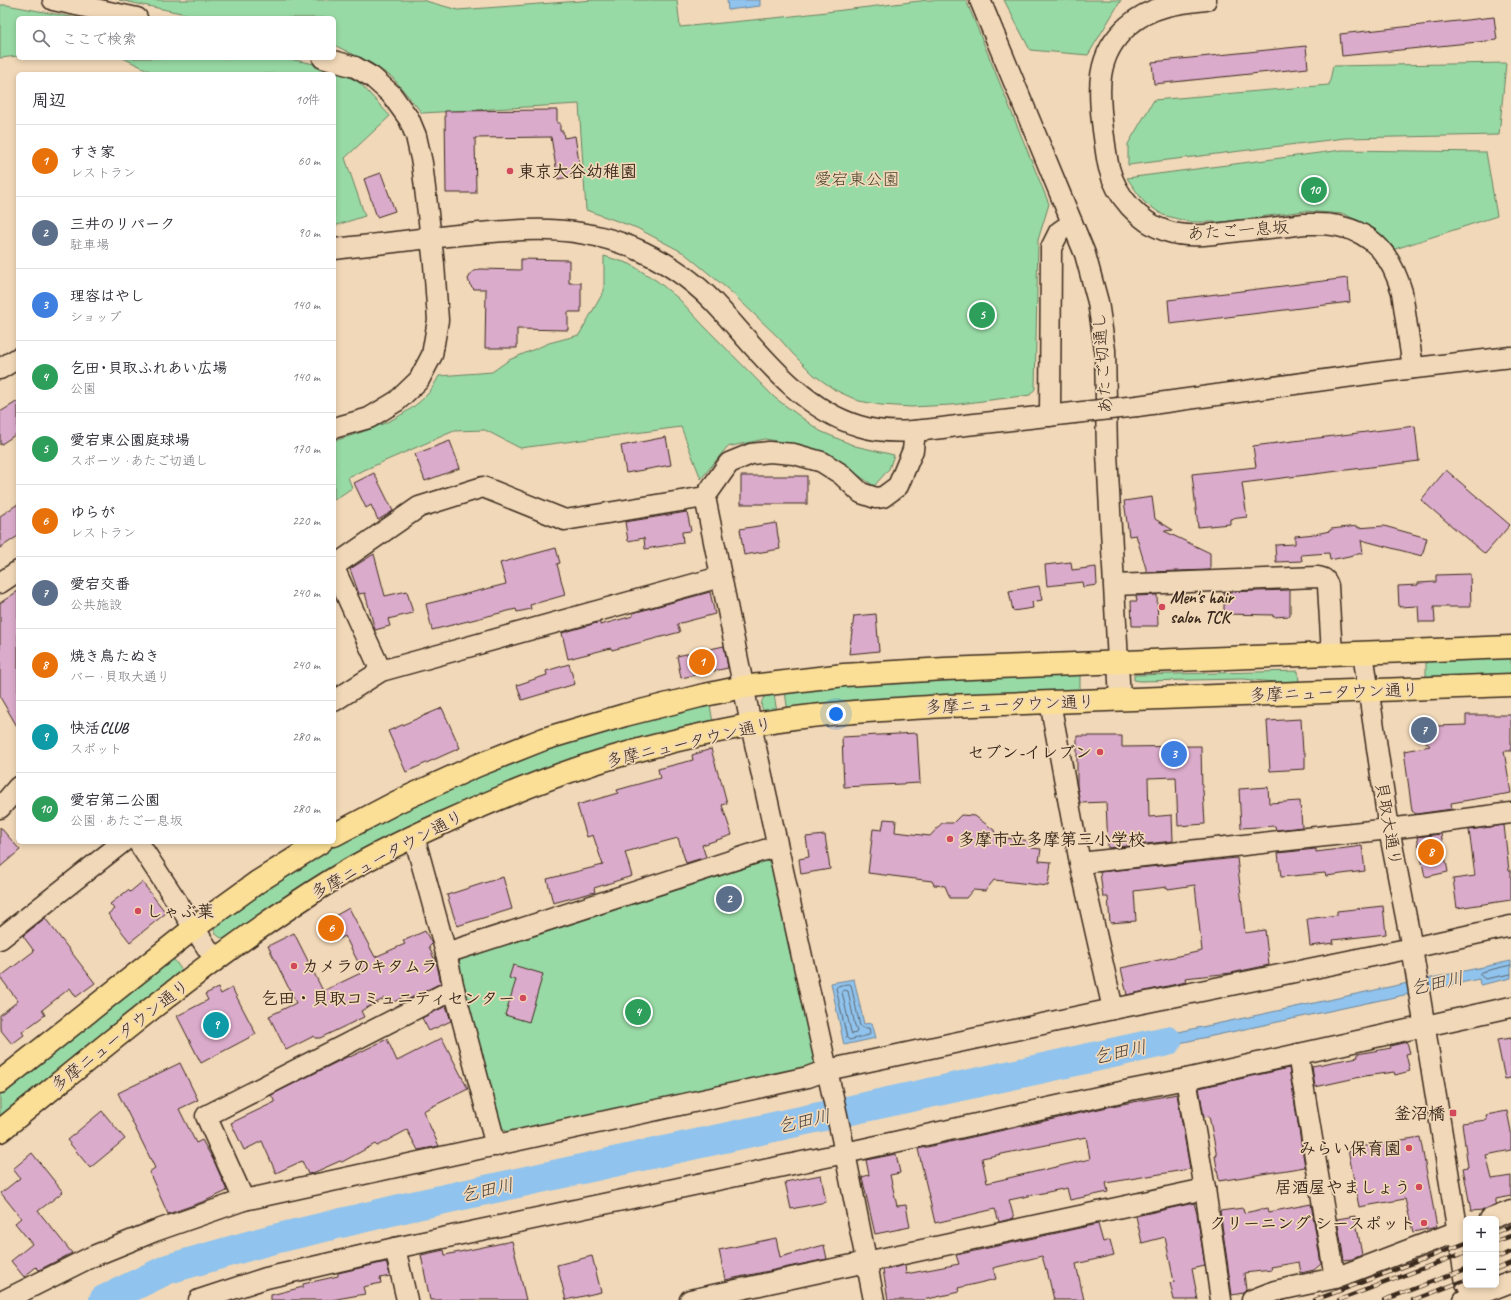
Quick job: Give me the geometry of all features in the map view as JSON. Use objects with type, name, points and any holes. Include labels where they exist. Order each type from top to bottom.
[{"type":"main road","points":[[336,834],[404,798],[476,766],[544,739],[625,715],[743,687],[844,675],[945,669],[1511,647]]},
{"type":"main road","name":"多摩ニュータウン通り","points":[[0,1131],[215,960],[275,916],[335,878],[414,836],[486,803],[560,774],[639,750],[751,725],[868,711],[946,706],[1511,685]]},
{"type":"main road","points":[[0,1082],[194,928],[259,881],[318,844]]},
{"type":"street","points":[[53,0],[128,16]]},
{"type":"street","name":"あたご切通し","points":[[980,0],[1085,254],[1098,302],[1105,350],[1107,452],[1120,700]]},
{"type":"street","name":"あたご一息坂","points":[[1206,0],[1175,4],[1152,10],[1127,26],[1109,51],[1103,64],[1100,81],[1100,95],[1109,170],[1117,187],[1126,203],[1138,215],[1165,231],[1178,234],[1197,235],[1304,224],[1321,224],[1337,225],[1354,230],[1367,237],[1385,254],[1399,282],[1402,292],[1413,368]]},
{"type":"street","points":[[330,60],[355,67],[372,78],[390,94],[409,119],[416,136],[422,163],[434,264],[438,320],[432,355],[420,380],[397,401],[369,418],[336,427]]},
{"type":"street","points":[[1050,416],[1051,248],[1058,232],[1072,223]]},
{"type":"street","points":[[336,249],[518,230],[580,232],[631,246],[671,267],[692,282],[718,307],[785,380],[811,401],[835,416],[860,426],[884,430],[915,431],[1138,406],[1413,368],[1511,357]]},
{"type":"street","points":[[0,369],[16,359]]},
{"type":"street","points":[[336,566],[420,507],[484,487],[565,520],[705,497],[729,463],[750,454],[769,452],[794,454],[822,462],[841,474],[861,493],[876,498],[883,497],[898,486],[913,450],[915,431]]},
{"type":"street","points":[[705,497],[743,687],[829,1079],[874,1300]]},
{"type":"street","points":[[336,571],[381,670]]},
{"type":"street","points":[[0,583],[16,572]]},
{"type":"street","points":[[336,701],[381,670],[720,577]]},
{"type":"street","points":[[1115,585],[1317,577],[1324,579],[1327,581],[1328,586],[1332,654]]},
{"type":"street","name":"貝取大通り","points":[[1363,653],[1389,829],[1413,953]]},
{"type":"street","points":[[1050,702],[1080,863],[1113,1009]]},
{"type":"street","points":[[0,808],[16,789]]},
{"type":"street","points":[[1080,863],[1389,829],[1511,813]]},
{"type":"street","points":[[414,836],[496,1146]]},
{"type":"street","points":[[0,939],[120,844]]},
{"type":"street","points":[[139,844],[215,960]]},
{"type":"street","points":[[446,953],[777,846]]},
{"type":"street","points":[[0,1295],[4,1300],[91,1257],[155,1231],[244,1200],[808,1077],[829,1079],[1113,1009],[1413,953],[1511,926]]},
{"type":"street","points":[[1413,953],[1462,1230],[1467,1293],[1511,1282]]},
{"type":"street","points":[[244,1200],[206,1116],[454,988]]},
{"type":"street","points":[[199,1300],[266,1278],[843,1146],[1186,1079],[1298,1054],[1424,1021],[1511,1007]]},
{"type":"street","points":[[1298,1054],[1335,1278]]},
{"type":"street","points":[[1186,1079],[1205,1189],[1221,1300]]},
{"type":"street","points":[[690,1300],[1205,1189]]},
{"type":"street","points":[[1498,1216],[1511,1211]]},
{"type":"street","points":[[1252,1300],[1276,1296],[1335,1278],[1462,1230]]},
{"type":"street","points":[[395,1248],[406,1300]]},
{"type":"green space","name":"愛宕東公園","points":[[119,0],[422,0],[458,10],[594,0],[677,0],[680,27],[784,17],[928,0],[966,0],[1049,204],[1038,240],[1035,389],[1030,395],[951,405],[911,407],[881,405],[859,401],[835,390],[814,375],[779,338],[730,291],[684,253],[637,228],[586,210],[579,104],[422,113],[393,78],[371,63],[336,46],[336,16],[195,16]]},
{"type":"green space","points":[[1004,0],[1121,0],[1088,55],[1030,50]]},
{"type":"green space","points":[[0,5],[65,16],[16,16],[16,56],[0,58]]},
{"type":"green space","points":[[127,60],[294,60],[320,65],[358,81],[390,116],[345,158],[365,216],[336,225],[336,72],[152,72]]},
{"type":"green space","points":[[1506,63],[1499,135],[1345,138],[1128,165],[1128,144],[1154,100],[1329,85],[1333,66]]},
{"type":"green space","points":[[1342,150],[1486,152],[1497,216],[1395,249],[1375,229],[1344,214],[1305,211],[1222,222],[1189,222],[1163,215],[1144,202],[1127,178]]},
{"type":"green space","points":[[604,256],[630,264],[657,281],[679,299],[775,398],[820,431],[855,446],[894,455],[889,469],[874,486],[832,457],[800,445],[765,439],[727,447],[701,479],[681,427],[520,448],[485,430],[454,431],[348,477],[352,488],[336,499],[336,440],[382,424],[405,413],[425,397],[439,376],[492,372],[509,360],[549,343],[579,335],[604,291]]},
{"type":"green space","points":[[1511,654],[1511,676],[1426,679],[1426,657]]},
{"type":"green space","points":[[1298,671],[1299,682],[1285,683],[1243,679],[1134,680],[1134,675]]},
{"type":"green space","points":[[1080,674],[1080,694],[788,712],[785,692],[846,684]]},
{"type":"green space","points":[[774,694],[777,713],[767,714],[761,706],[762,702],[764,697]]},
{"type":"green space","points":[[710,705],[713,723],[558,767],[229,938],[220,937],[214,930],[216,924],[308,861],[378,821],[418,801],[506,764],[564,744],[622,727]]},
{"type":"green space","points":[[760,857],[774,865],[816,1056],[808,1073],[515,1137],[499,1126],[457,967],[463,954]]},
{"type":"green space","points":[[172,957],[184,973],[0,1119],[0,1094]]},
{"type":"water","points":[[727,0],[760,0],[760,6],[728,10]]},
{"type":"water","points":[[1511,961],[1511,978],[1480,985],[1479,979],[1128,1054],[1127,1043]]},
{"type":"water","points":[[854,979],[864,1024],[872,1023],[876,1038],[844,1045],[831,983]]},
{"type":"building","points":[[1494,17],[1497,40],[1342,56],[1340,34]]},
{"type":"building","points":[[1306,46],[1308,68],[1154,84],[1152,62]]},
{"type":"building","points":[[557,110],[557,123],[560,123],[560,131],[563,131],[564,138],[575,136],[581,175],[558,179],[551,137],[475,138],[476,193],[446,193],[445,111]]},
{"type":"building","points":[[381,173],[395,211],[377,217],[364,179]]},
{"type":"building","points":[[521,259],[569,260],[569,283],[581,283],[581,312],[568,312],[568,330],[517,329],[517,348],[485,348],[486,289],[474,289],[470,285],[468,279],[472,272],[480,269],[521,270]]},
{"type":"building","points":[[1348,278],[1350,302],[1170,324],[1168,300]]},
{"type":"building","points":[[16,402],[16,434],[0,445],[0,412]]},
{"type":"building","points":[[1415,426],[1419,461],[1242,483],[1247,517],[1230,519],[1230,524],[1198,527],[1192,474],[1256,467],[1253,446]]},
{"type":"building","points":[[666,437],[671,465],[626,473],[621,446]]},
{"type":"building","points":[[450,441],[460,468],[425,481],[415,454]]},
{"type":"building","points":[[1446,470],[1510,525],[1485,554],[1421,500]]},
{"type":"building","points":[[374,473],[393,511],[378,520],[371,505],[366,508],[354,483]]},
{"type":"building","points":[[741,476],[807,476],[807,504],[741,504]]},
{"type":"building","points":[[1152,497],[1155,519],[1173,530],[1164,531],[1210,553],[1210,570],[1147,572],[1136,535],[1129,536],[1124,501]]},
{"type":"building","points":[[16,505],[16,537],[0,548],[0,516]]},
{"type":"building","points":[[687,512],[691,531],[682,532],[683,543],[645,549],[644,538],[628,541],[625,522]]},
{"type":"building","points":[[776,523],[780,549],[744,555],[740,529]]},
{"type":"building","points":[[1358,526],[1358,528],[1384,526],[1427,538],[1422,556],[1361,540],[1363,553],[1330,560],[1329,553],[1301,555],[1302,561],[1276,562],[1275,545],[1295,544],[1295,536],[1315,534],[1330,531],[1331,529]]},
{"type":"building","points":[[556,548],[560,563],[557,564],[565,595],[530,605],[531,609],[517,612],[516,609],[432,630],[426,604],[506,584],[500,563]]},
{"type":"building","points":[[374,554],[385,596],[407,591],[413,613],[388,619],[390,626],[375,630],[365,593],[359,594],[350,569]]},
{"type":"building","points":[[1071,562],[1072,570],[1096,567],[1097,585],[1083,587],[1082,582],[1047,586],[1045,565]]},
{"type":"building","points":[[1470,574],[1471,607],[1434,607],[1435,622],[1419,622],[1418,606],[1399,607],[1398,586],[1436,582],[1436,575]]},
{"type":"building","points":[[1039,586],[1042,600],[1032,602],[1033,608],[1013,611],[1009,591]]},
{"type":"building","points":[[1290,590],[1290,616],[1273,617],[1273,615],[1224,614],[1224,592]]},
{"type":"building","points":[[16,592],[16,725],[0,697],[0,603]]},
{"type":"building","points":[[710,592],[715,614],[677,624],[680,632],[612,650],[611,648],[568,659],[562,633],[600,622],[600,625],[633,616],[633,613]]},
{"type":"building","points":[[1157,595],[1158,626],[1132,626],[1131,601],[1137,601],[1136,596]]},
{"type":"building","points":[[876,614],[879,651],[849,654],[854,616]]},
{"type":"building","points":[[724,646],[728,668],[681,678],[677,656]]},
{"type":"building","points":[[569,664],[575,684],[522,700],[517,685],[547,675],[546,671]]},
{"type":"building","points":[[442,708],[460,748],[406,772],[388,731]]},
{"type":"building","points":[[1466,715],[1511,715],[1511,751],[1504,751],[1511,793],[1451,803],[1452,809],[1416,814],[1412,811],[1404,751],[1430,746],[1412,729],[1422,718],[1424,720],[1427,717],[1436,726],[1466,725]]},
{"type":"building","points":[[1301,719],[1303,752],[1305,752],[1305,769],[1270,771],[1267,721]]},
{"type":"building","points":[[917,733],[920,783],[844,787],[842,737]]},
{"type":"building","points":[[1077,736],[1122,736],[1122,747],[1201,746],[1202,790],[1205,824],[1178,826],[1176,777],[1148,778],[1149,817],[1172,815],[1173,841],[1108,848],[1106,802],[1080,803],[1077,786]]},
{"type":"building","points":[[711,749],[727,803],[722,805],[732,835],[702,845],[706,857],[686,863],[678,838],[625,852],[632,876],[594,888],[595,892],[553,903],[547,879],[603,865],[593,835],[587,837],[577,805],[618,793],[617,790],[660,778],[658,769],[693,760],[692,755]]},
{"type":"building","points":[[1268,787],[1269,803],[1300,801],[1302,827],[1276,830],[1275,826],[1241,828],[1239,789]]},
{"type":"building","points":[[961,815],[975,816],[994,830],[996,837],[1033,841],[1032,848],[1041,849],[1039,861],[1051,862],[1048,886],[994,880],[985,891],[973,890],[966,898],[950,898],[945,886],[934,885],[932,881],[868,873],[873,829],[882,830],[884,819],[896,820],[895,832],[930,836],[942,823],[953,823]]},
{"type":"building","points":[[1504,825],[1509,871],[1511,871],[1511,900],[1457,908],[1453,879],[1475,876],[1469,830]]},
{"type":"building","points":[[0,827],[20,850],[0,867]]},
{"type":"building","points":[[1441,834],[1448,872],[1425,877],[1417,837]]},
{"type":"building","points":[[825,835],[830,869],[801,874],[799,859],[809,857],[806,837]]},
{"type":"building","points":[[1362,846],[1365,871],[1326,876],[1325,873],[1281,877],[1278,853],[1316,849],[1316,852]]},
{"type":"building","points":[[1237,858],[1245,933],[1265,930],[1269,965],[1231,973],[1185,978],[1186,982],[1127,995],[1121,968],[1202,951],[1195,885],[1168,889],[1167,887],[1134,891],[1136,921],[1110,923],[1108,897],[1103,897],[1100,872]]},
{"type":"building","points":[[503,877],[512,909],[457,926],[447,895]]},
{"type":"building","name":"しゃぶ葉","points":[[142,882],[166,913],[130,942],[108,914],[114,909],[110,904],[128,890],[130,892]]},
{"type":"building","points":[[1383,906],[1386,934],[1333,940],[1334,943],[1310,946],[1307,919],[1337,915],[1337,911]]},
{"type":"building","points":[[349,908],[375,957],[405,944],[403,941],[425,931],[432,944],[429,947],[437,965],[441,983],[407,1000],[405,996],[388,1005],[385,998],[361,1011],[364,1017],[320,1038],[315,1038],[314,1036],[286,1050],[269,1016],[296,1003],[268,946],[294,933],[323,991],[363,972],[345,936],[336,941],[332,933],[326,937],[319,925]]},
{"type":"building","points":[[45,918],[95,983],[76,997],[70,988],[42,1010],[45,1015],[22,1032],[24,1035],[12,1044],[0,1029],[0,1015],[18,1001],[0,977],[34,951],[23,936]]},
{"type":"building","name":"乞田・貝取コミュニティセンター","points":[[513,965],[543,974],[529,1022],[505,1015],[516,980],[509,978]]},
{"type":"building","points":[[218,988],[221,994],[232,988],[256,1034],[201,1063],[177,1016],[208,1000],[205,994]]},
{"type":"building","points":[[446,1006],[451,1021],[429,1031],[422,1018]]},
{"type":"building","points":[[442,1038],[468,1089],[423,1111],[439,1146],[418,1150],[407,1130],[377,1146],[375,1144],[342,1162],[340,1161],[308,1174],[302,1161],[276,1173],[262,1141],[244,1150],[231,1123],[275,1102],[271,1095],[349,1056],[350,1057],[387,1039],[397,1061]]},
{"type":"building","points":[[1511,1038],[1511,1078],[1505,1079],[1497,1040]]},
{"type":"building","points":[[1407,1042],[1410,1053],[1406,1054],[1410,1071],[1395,1075],[1394,1072],[1365,1076],[1315,1087],[1312,1066],[1358,1057],[1357,1054],[1391,1048],[1390,1046]]},
{"type":"building","points":[[180,1063],[198,1100],[179,1109],[196,1143],[202,1140],[214,1161],[227,1191],[205,1201],[168,1214],[149,1172],[155,1168],[118,1093]]},
{"type":"building","points":[[1289,1068],[1305,1167],[1219,1181],[1215,1156],[1217,1156],[1209,1116],[1204,1117],[1199,1088]]},
{"type":"building","points":[[1177,1094],[1190,1169],[1106,1183],[1108,1192],[1070,1200],[1067,1188],[1009,1200],[1014,1218],[999,1222],[995,1209],[935,1223],[918,1149],[1117,1105]],"holes":[[[1086,1137],[1090,1159],[987,1183],[982,1158]]]},
{"type":"building","points":[[102,1111],[125,1139],[90,1168],[67,1140]]},
{"type":"building","points":[[1507,1111],[1511,1131],[1511,1150],[1486,1155],[1492,1179],[1511,1176],[1511,1196],[1496,1199],[1496,1204],[1484,1210],[1471,1211],[1463,1168],[1468,1167],[1462,1123],[1487,1120],[1486,1115]]},
{"type":"building","points":[[1420,1137],[1437,1227],[1413,1232],[1405,1199],[1359,1207],[1348,1149]]},
{"type":"building","points":[[32,1153],[63,1192],[38,1211],[72,1253],[39,1270],[36,1267],[24,1277],[11,1261],[32,1244],[15,1223],[21,1218],[1,1193],[20,1178],[13,1169]]},
{"type":"building","points":[[896,1154],[900,1173],[890,1175],[897,1206],[906,1205],[910,1227],[875,1234],[862,1177],[869,1175],[866,1160]]},
{"type":"building","points":[[821,1175],[826,1202],[791,1209],[785,1182]]},
{"type":"building","points":[[1194,1203],[1205,1266],[1192,1269],[1198,1300],[1174,1300],[1170,1283],[1174,1282],[1165,1237],[1142,1243],[1136,1216]]},
{"type":"building","points":[[1311,1204],[1321,1264],[1314,1270],[1301,1273],[1299,1262],[1271,1267],[1272,1270],[1244,1273],[1246,1290],[1243,1293],[1232,1295],[1220,1211],[1243,1208],[1244,1213],[1268,1208],[1269,1212]]},
{"type":"building","points":[[1355,1216],[1362,1255],[1344,1260],[1337,1219]]},
{"type":"building","points":[[1098,1224],[1103,1242],[1110,1240],[1114,1255],[1076,1264],[1084,1300],[1054,1300],[1042,1256],[993,1268],[996,1279],[958,1288],[959,1292],[923,1300],[888,1300],[883,1270],[905,1265],[906,1274],[959,1264],[956,1255]]},
{"type":"building","points":[[776,1238],[780,1257],[824,1245],[827,1259],[725,1280],[719,1250]]},
{"type":"building","points":[[512,1241],[526,1300],[430,1300],[421,1255],[444,1250],[445,1255]]},
{"type":"building","points":[[592,1256],[601,1292],[566,1300],[557,1265]]},
{"type":"building","points":[[386,1262],[390,1276],[380,1278],[381,1283],[363,1287],[365,1294],[331,1300],[271,1300],[271,1295],[303,1287],[303,1284],[338,1276],[338,1273]]},
{"type":"waterway","name":"乞田川","points":[[104,1300],[168,1269],[266,1241],[408,1207],[1167,1041]]},
{"type":"railway","points":[[1499,1231],[1511,1226]]},
{"type":"railway","points":[[1499,1240],[1511,1236]]},
{"type":"railway","points":[[1315,1300],[1463,1244]]},
{"type":"railway","points":[[1499,1257],[1511,1252]]},
{"type":"railway","points":[[1339,1300],[1463,1253]]},
{"type":"railway","points":[[1499,1268],[1511,1263]]},
{"type":"railway","points":[[1384,1300],[1463,1270]]},
{"type":"railway","points":[[1413,1300],[1463,1281]]},
{"type":"place","name":"東京大谷幼稚園","points":[[510,171]]},
{"type":"place","name":"愛宕第二公園","points":[[1314,190]]},
{"type":"place","name":"愛宕東公園庭球場","points":[[982,315]]},
{"type":"place","name":"Men's hair salon TCK","points":[[1162,607]]},
{"type":"place","name":"すき家","points":[[702,662]]},
{"type":"place","name":"愛宕交番","points":[[1424,730]]},
{"type":"place","name":"セブン-イレブン","points":[[1100,752]]},
{"type":"place","name":"理容はやし","points":[[1174,754]]},
{"type":"place","name":"多摩市立多摩第三小学校","points":[[950,839]]},
{"type":"place","name":"焼き鳥たぬき","points":[[1431,852]]},
{"type":"place","name":"三井のリパーク","points":[[729,899]]},
{"type":"place","name":"しゃぶ葉","points":[[138,911]]},
{"type":"place","name":"ゆらが","points":[[331,928]]},
{"type":"place","name":"カメラのキタムラ","points":[[294,966]]},
{"type":"place","name":"乞田・貝取コミュニティセンター","points":[[523,998]]},
{"type":"place","name":"乞田･貝取ふれあい広場","points":[[638,1012]]},
{"type":"place","name":"快活CLUB","points":[[216,1025]]},
{"type":"place","name":"釜沼橋","points":[[1453,1113]]},
{"type":"place","name":"みらい保育園","points":[[1409,1148]]},
{"type":"place","name":"居酒屋やましょう","points":[[1419,1187]]},
{"type":"place","name":"クリーニング シースポット","points":[[1424,1223]]}]
